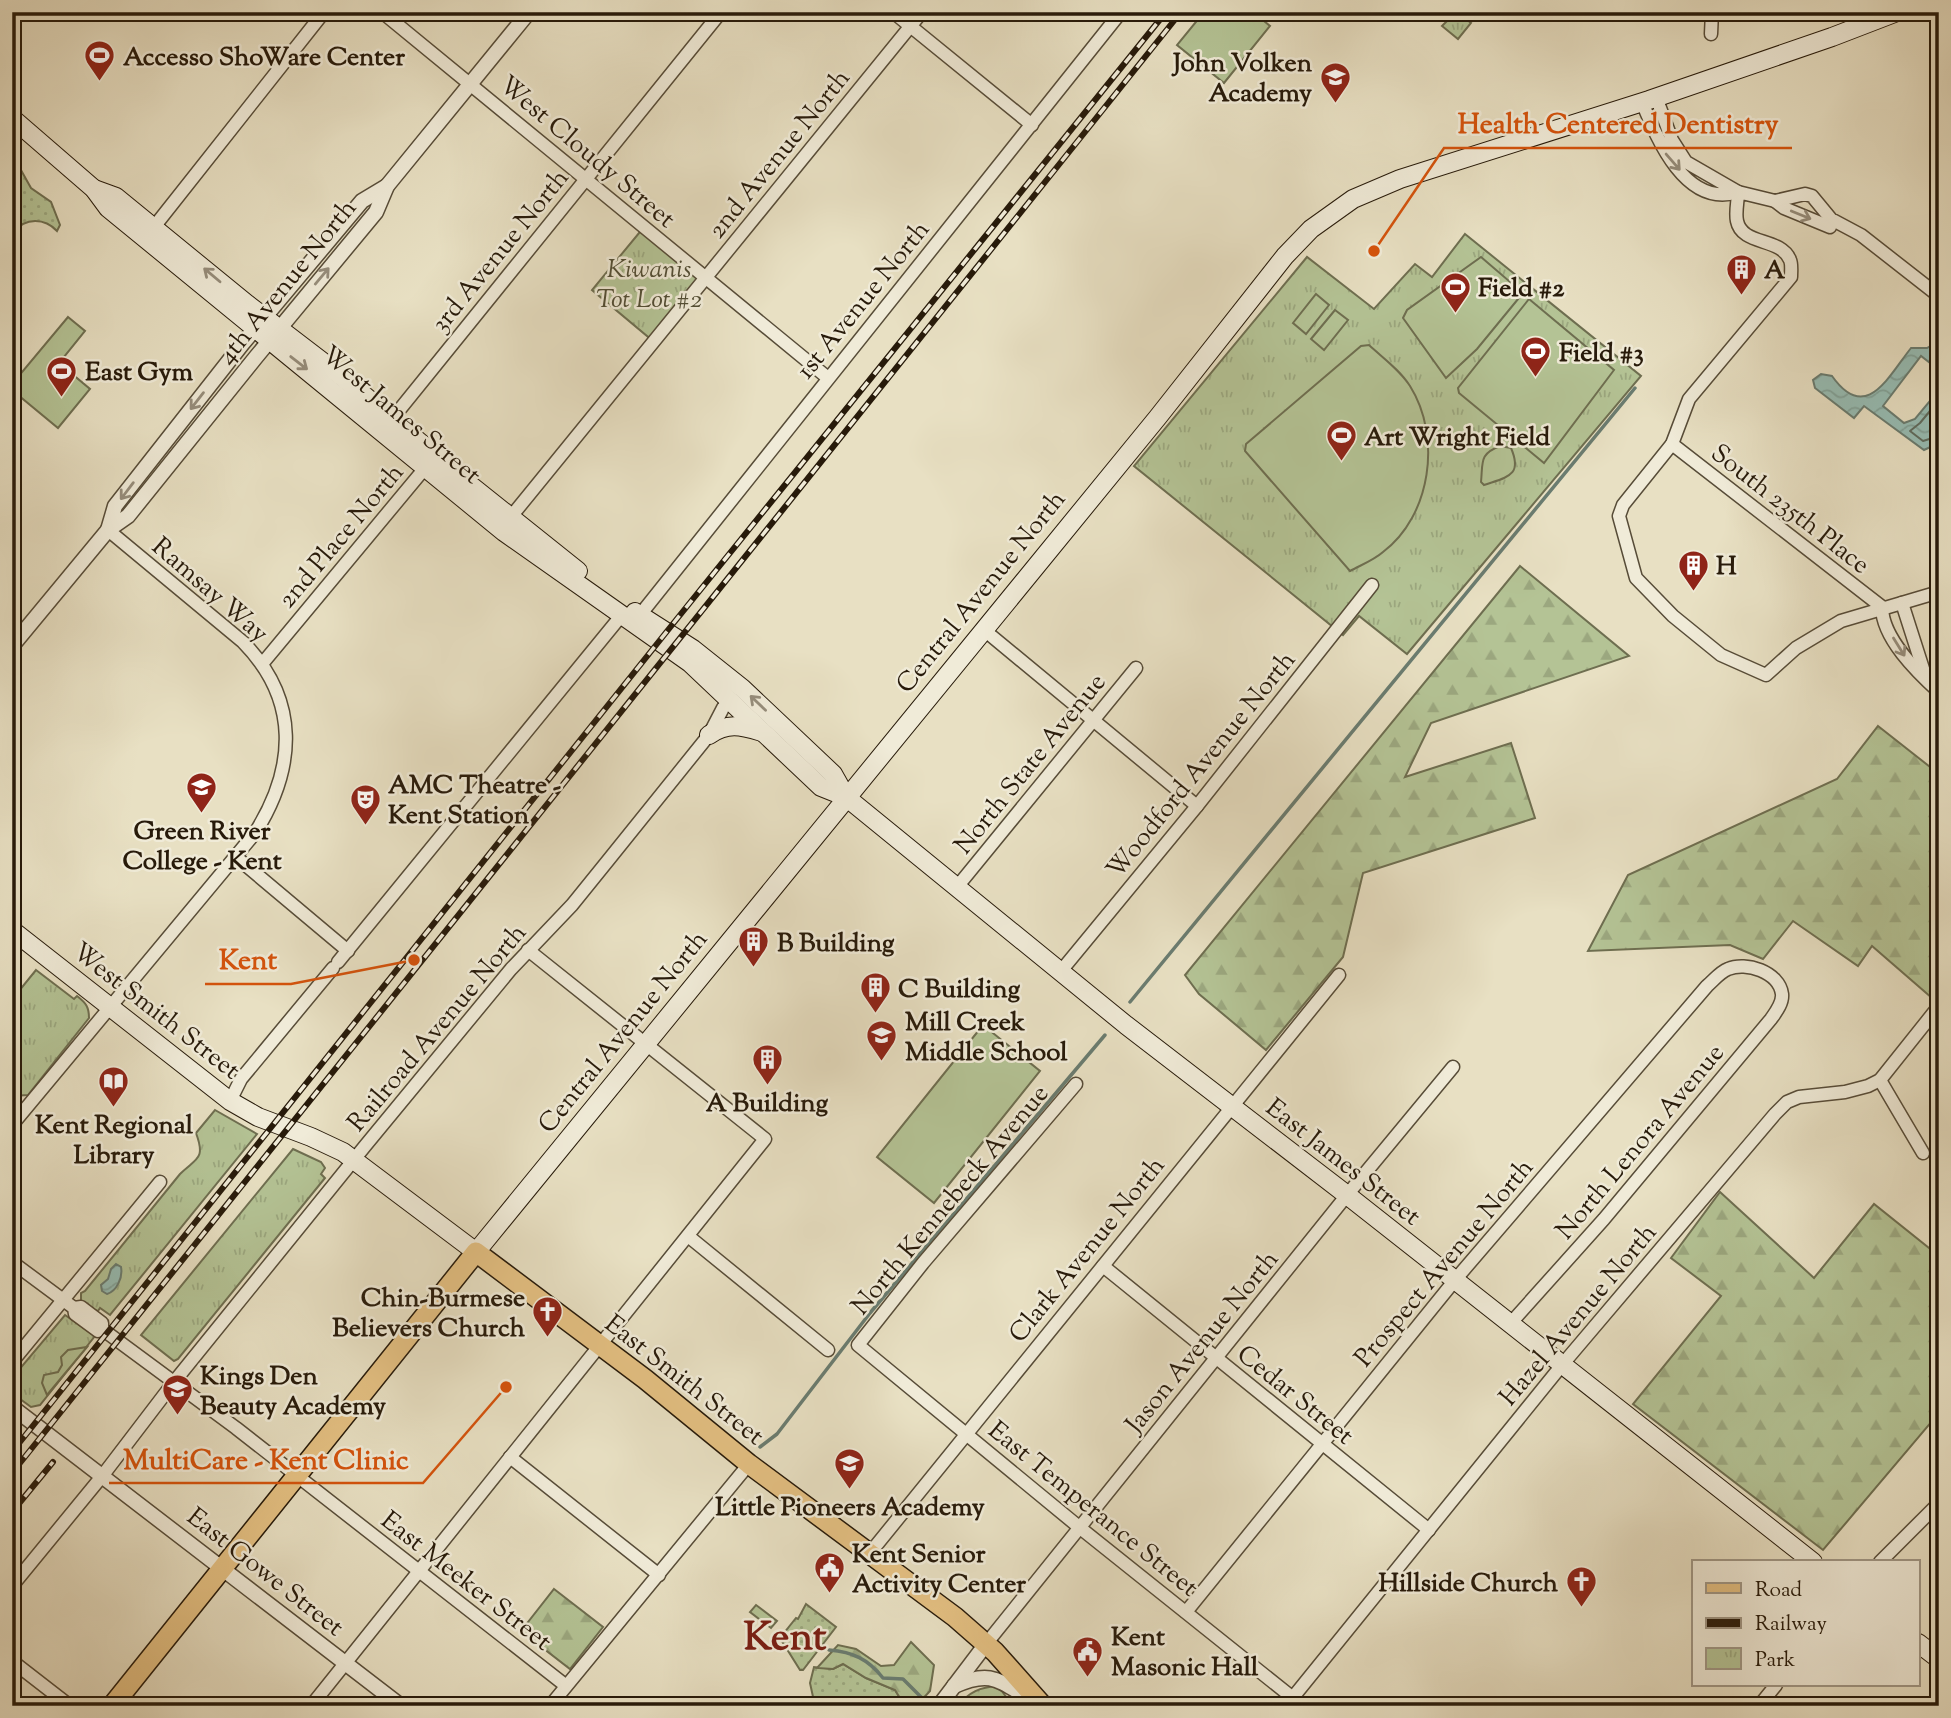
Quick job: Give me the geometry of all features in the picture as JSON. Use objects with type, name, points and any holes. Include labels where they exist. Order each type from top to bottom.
[{"type":"main road","name":"Central Avenue North","points":[[112,1706],[476,1252],[1158,417],[1285,256],[1324,218],[1353,200],[1400,179],[1649,99],[1897,12]]},
{"type":"main road","name":"West James Street","points":[[12,118],[94,189],[108,208],[275,335],[425,468],[508,535],[690,663]]},
{"type":"main road","name":"West James Street","points":[[94,189],[117,197],[260,323]]},
{"type":"main road","name":"West James Street","points":[[275,335],[341,376],[510,518],[596,586],[640,615]]},
{"type":"main road","points":[[425,468],[435,466],[471,494],[484,496]]},
{"type":"main road","name":"East James Street","points":[[640,615],[693,649],[743,688],[832,774],[846,797]]},
{"type":"main road","name":"East James Street","points":[[690,663],[821,787],[846,797],[1230,1107],[1347,1195],[1810,1560]]},
{"type":"main road","points":[[709,735],[732,726],[764,732]]},
{"type":"main road","name":"West Smith Street","points":[[12,930],[230,1101],[258,1118],[274,1123]]},
{"type":"main road","name":"East Smith Street","points":[[274,1123],[337,1149],[354,1160],[601,1345],[750,1464],[955,1617],[986,1644],[1043,1706]]},
{"type":"main road","points":[[1920,1645],[1939,1659]]},
{"type":"street","points":[[154,227],[324,12]]},
{"type":"street","name":"West Cloudy Street","points":[[382,12],[828,378]]},
{"type":"street","name":"4th Avenue North","points":[[12,646],[108,530],[128,516],[376,212],[387,186],[529,12]]},
{"type":"street","name":"3rd Avenue North","points":[[392,419],[722,12]]},
{"type":"street","points":[[893,12],[1032,125]]},
{"type":"street","name":"2nd Avenue North","points":[[510,518],[922,12]]},
{"type":"street","name":"1st Avenue North","points":[[640,615],[1121,12]]},
{"type":"street","points":[[1711,34],[1712,12]]},
{"type":"street","points":[[1649,99],[1686,162],[1738,192],[1775,201],[1784,208],[1861,235],[1939,296]]},
{"type":"street","name":"4th Avenue North","points":[[108,530],[116,506],[260,323],[362,201],[387,186]]},
{"type":"street","points":[[1738,192],[1737,220],[1741,229],[1746,234],[1782,250],[1790,260],[1791,277],[1689,399],[1672,444],[1623,505],[1619,516],[1636,578],[1672,615],[1721,655],[1766,675],[1796,648],[1841,621],[1939,592]]},
{"type":"street","points":[[1775,201],[1805,194],[1812,196],[1830,223]]},
{"type":"street","name":"South 235th Place","points":[[1672,444],[1882,607]]},
{"type":"street","name":"2nd Place North","points":[[262,664],[425,468]]},
{"type":"street","name":"Ramsay Way","points":[[108,530],[243,642],[262,664],[274,686],[282,708],[286,733],[284,766],[277,793],[265,817],[236,857],[111,1007]]},
{"type":"street","name":"Woodford Avenue North","points":[[1061,971],[1373,585]]},
{"type":"street","points":[[1902,603],[1927,681]]},
{"type":"street","points":[[1882,607],[1886,626],[1908,661],[1939,692]]},
{"type":"street","points":[[230,1101],[241,1079],[621,616]]},
{"type":"street","points":[[983,629],[1197,806]]},
{"type":"street","name":"North State Avenue","points":[[957,887],[1136,668]]},
{"type":"street","name":"Railroad Avenue North","points":[[12,1586],[354,1160],[528,950],[572,905],[709,735],[730,700]]},
{"type":"street","points":[[236,857],[348,951]]},
{"type":"street","points":[[311,1706],[765,1139],[528,950]]},
{"type":"street","name":"Prospect Avenue North","points":[[1186,1612],[1455,1280],[1715,978],[1730,968],[1751,967],[1773,979]]},
{"type":"street","name":"Clark Avenue North","points":[[870,1553],[1339,975]]},
{"type":"street","name":"North Lenora Avenue","points":[[1510,1324],[1604,1219],[1771,1019],[1782,996],[1773,979]]},
{"type":"street","points":[[1923,1153],[1880,1080],[1939,1006]]},
{"type":"street","points":[[12,1125],[17,1111],[111,1007]]},
{"type":"street","name":"Jason Avenue North","points":[[986,1644],[1453,1067]]},
{"type":"street","name":"Hazel Avenue North","points":[[1294,1703],[1562,1365],[1787,1102],[1799,1097],[1845,1092],[1880,1080]]},
{"type":"street","name":"North Kennebeck Avenue","points":[[858,1345],[923,1263],[1076,1084]]},
{"type":"street","points":[[12,1362],[69,1304],[160,1182]]},
{"type":"street","points":[[688,1236],[828,1350]]},
{"type":"street","name":"East Meeker Street","points":[[12,1262],[69,1304],[75,1314],[98,1331],[105,1331],[297,1476],[565,1685]]},
{"type":"street","name":"Cedar Street","points":[[1103,1266],[1429,1530]]},
{"type":"street","name":"East Temperance Street","points":[[858,1345],[1294,1703]]},
{"type":"street","name":"East Gowe Street","points":[[12,1406],[401,1706]]},
{"type":"street","points":[[510,1457],[659,1575]]},
{"type":"street","points":[[550,1706],[750,1464]]},
{"type":"street","points":[[1882,1560],[1939,1503]]},
{"type":"street","points":[[939,1706],[986,1644]]},
{"type":"street","points":[[12,1661],[71,1706]]},
{"type":"street","points":[[954,1686],[972,1678],[989,1677],[1043,1706]]},
{"type":"street","points":[[1759,1706],[1775,1686]]},
{"type":"green space","points":[[1204,12],[1253,12],[1270,26],[1224,83],[1177,45]]},
{"type":"green space","points":[[1459,13],[1471,23],[1458,39],[1442,26]]},
{"type":"green space","points":[[12,154],[31,188],[51,202],[60,225],[57,231],[47,224],[35,221],[24,224],[14,232],[12,230]]},
{"type":"green space","name":"Kiwanis Tot Lot #2","points":[[644,227],[705,277],[653,341],[592,290]]},
{"type":"green space","points":[[1465,234],[1641,376],[1407,654],[1359,616],[1343,635],[1134,466],[1307,257],[1374,309],[1415,264],[1432,277]]},
{"type":"green space","name":"Field #2","points":[[1481,257],[1523,293],[1477,349],[1446,378],[1403,318],[1407,310]]},
{"type":"green space","points":[[1316,294],[1329,305],[1306,334],[1293,323]]},
{"type":"green space","name":"Field #3","points":[[1529,299],[1614,370],[1544,463],[1459,393],[1458,388]]},
{"type":"green space","points":[[1335,310],[1348,320],[1324,350],[1311,339]]},
{"type":"green space","points":[[68,317],[85,331],[59,363],[90,389],[58,428],[12,390],[12,384]]},
{"type":"green space","name":"Art Wright Field","points":[[1369,345],[1406,380],[1420,406],[1426,428],[1427,475],[1412,518],[1399,537],[1372,560],[1350,571],[1245,451],[1246,444],[1361,346]]},
{"type":"green space","points":[[1500,446],[1511,448],[1514,470],[1506,477],[1484,485],[1481,482],[1483,460],[1488,452]]},
{"type":"green space","points":[[1520,566],[1629,656],[1431,723],[1405,777],[1511,743],[1535,818],[1363,873],[1343,957],[1266,1050],[1199,994],[1185,975]]},
{"type":"green space","points":[[1878,726],[1939,774],[1939,994],[1932,998],[1872,946],[1858,966],[1793,921],[1763,959],[1730,945],[1588,951],[1628,875],[1837,779]]},
{"type":"green space","points":[[36,970],[74,999],[77,996],[85,1003],[89,1018],[28,1095],[12,1096],[12,994],[15,996]]},
{"type":"green space","points":[[983,1025],[1040,1071],[934,1203],[877,1157]]},
{"type":"green space","points":[[215,1110],[257,1134],[110,1315],[100,1308],[98,1311],[88,1309],[81,1302],[81,1293],[180,1174],[198,1158],[200,1149],[196,1133]]},
{"type":"green space","points":[[293,1149],[321,1162],[325,1168],[321,1174],[325,1178],[174,1361],[141,1335]]},
{"type":"green space","points":[[1720,1192],[1814,1278],[1874,1204],[1939,1256],[1939,1413],[1823,1550],[1633,1404],[1721,1296],[1671,1258]]},
{"type":"green space","points":[[65,1315],[95,1336],[40,1405],[31,1407],[12,1393],[12,1378]]},
{"type":"green space","points":[[87,1347],[47,1395],[42,1383],[44,1375],[58,1372],[62,1365],[61,1357],[68,1350]]},
{"type":"green space","points":[[554,1589],[603,1627],[570,1669],[521,1631]]},
{"type":"green space","points":[[806,1604],[836,1627],[803,1670],[800,1670],[780,1638],[796,1618],[798,1619]]},
{"type":"green space","points":[[756,1605],[777,1621],[771,1628],[750,1612]]},
{"type":"green space","points":[[911,1642],[934,1665],[930,1691],[916,1706],[905,1706],[895,1690],[866,1678],[843,1664],[833,1669],[817,1668],[838,1645],[856,1649],[881,1666],[894,1665]]},
{"type":"green space","points":[[843,1664],[866,1678],[895,1690],[905,1706],[815,1706],[810,1683],[814,1667],[833,1669]]},
{"type":"green space","points":[[998,1686],[1013,1706],[958,1706],[975,1691]]},
{"type":"water","points":[[1939,341],[1939,370],[1921,356],[1883,406],[1904,423],[1915,419],[1939,390],[1939,443],[1924,450],[1864,406],[1854,418],[1815,388],[1813,380],[1821,374],[1832,376],[1844,390],[1855,396],[1866,396],[1885,382],[1911,348],[1927,348]]},
{"type":"water","points":[[116,1264],[121,1267],[120,1279],[114,1290],[107,1294],[102,1291],[101,1285],[108,1279]]},
{"type":"waterway","points":[[1130,1002],[1635,388]]},
{"type":"waterway","points":[[760,1447],[777,1434],[870,1313],[1105,1035]]},
{"type":"waterway","points":[[829,1650],[859,1658],[872,1666],[883,1678],[903,1679],[921,1697]]},
{"type":"railway","points":[[12,1452],[672,625],[1166,12]]},
{"type":"railway","points":[[12,1473],[1181,12]]},
{"type":"railway","points":[[12,1512],[53,1462]]},
{"type":"place","name":"Accesso ShoWare Center","points":[[100,83]]},
{"type":"place","name":"John Volken Academy","points":[[1335,104]]},
{"type":"place","name":"Health Centered Dentistry","points":[[1374,251]]},
{"type":"place","name":"A","points":[[1741,296]]},
{"type":"place","name":"Field #2","points":[[1455,314]]},
{"type":"place","name":"Field #3","points":[[1536,379]]},
{"type":"place","name":"East Gym","points":[[62,398]]},
{"type":"place","name":"Art Wright Field","points":[[1341,463]]},
{"type":"place","name":"H","points":[[1693,592]]},
{"type":"place","name":"Green River College - Kent","points":[[202,814]]},
{"type":"place","name":"AMC Theatre - Kent Station","points":[[365,826]]},
{"type":"place","name":"Kent","points":[[414,960]]},
{"type":"place","name":"B Building","points":[[754,969]]},
{"type":"place","name":"C Building","points":[[875,1015]]},
{"type":"place","name":"Mill Creek Middle School","points":[[882,1063]]},
{"type":"place","name":"A Building","points":[[767,1086]]},
{"type":"place","name":"Kent Regional Library","points":[[114,1108]]},
{"type":"place","name":"Chin-Burmese Believers Church","points":[[548,1339]]},
{"type":"place","name":"MultiCare - Kent Clinic","points":[[506,1387]]},
{"type":"place","name":"Kings Den Beauty Academy","points":[[177,1417]]},
{"type":"place","name":"Little Pioneers Academy","points":[[850,1490]]},
{"type":"place","name":"Kent Senior Activity Center","points":[[829,1595]]},
{"type":"place","name":"Hillside Church","points":[[1581,1609]]},
{"type":"place","name":"Kent Masonic Hall","points":[[1088,1678]]},
{"type":"district","name":"Kent","points":[[785,1635]]}]
